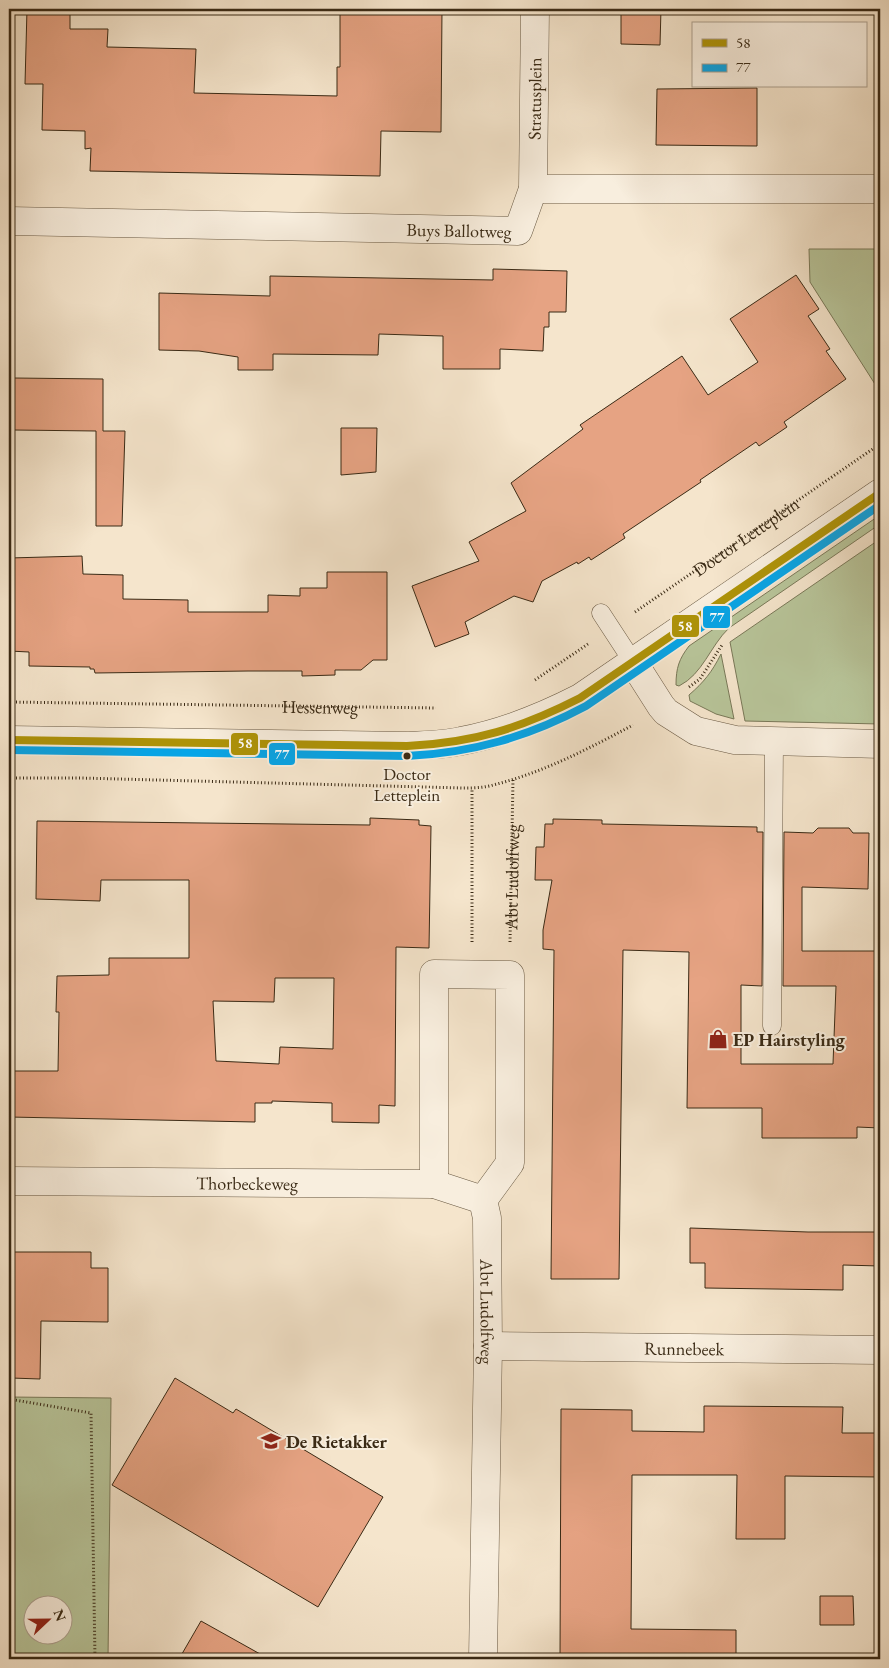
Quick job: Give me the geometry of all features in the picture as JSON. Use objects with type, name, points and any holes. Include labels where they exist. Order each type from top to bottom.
[{"type":"street","name":"Stratusplein","points":[[533,189],[536,9]]},
{"type":"street","points":[[533,189],[880,188]]},
{"type":"street","name":"Buys Ballotweg","points":[[9,221],[518,231],[533,189]]},
{"type":"street","points":[[9,740],[398,746],[459,742],[502,732],[545,716],[580,698],[880,493]]},
{"type":"street","points":[[633,662],[660,706],[666,712],[696,731],[735,740],[880,744]]},
{"type":"street","points":[[434,1184],[434,974],[510,976],[510,1164],[483,1200]]},
{"type":"street","name":"Thorbeckeweg","points":[[9,1181],[434,1184],[483,1200]]},
{"type":"street","name":"Abt Ludolfweg","points":[[483,1200],[487,1218],[488,1346],[483,1659]]},
{"type":"street","name":"Runnebeek","points":[[488,1346],[880,1350]]},
{"type":"lane","points":[[601,613],[633,662]]},
{"type":"lane","points":[[772,1026],[774,742]]},
{"type":"path","name":"Doctor Letteplein","points":[[610,629],[880,444]]},
{"type":"path","points":[[532,682],[610,629]]},
{"type":"path","name":"Hessenweg","points":[[9,702],[444,708]]},
{"type":"path","name":"Abt Ludolfweg","points":[[510,976],[513,778]]},
{"type":"path","points":[[472,788],[472,975]]},
{"type":"path","points":[[9,1399],[91,1413],[95,1659]]},
{"type":"green space","points":[[809,249],[880,249],[880,392],[810,282]]},
{"type":"green space","points":[[880,515],[880,524],[729,628],[694,674],[679,686],[676,685],[679,664],[689,646]]},
{"type":"green space","points":[[880,539],[880,724],[745,721],[730,642]]},
{"type":"green space","points":[[721,654],[734,719],[716,714],[690,701],[689,695],[707,676]]},
{"type":"green space","points":[[9,1397],[111,1398],[108,1659],[9,1659]]},
{"type":"building","points":[[27,9],[70,9],[70,29],[108,29],[107,47],[196,49],[194,93],[337,96],[337,67],[340,67],[340,9],[442,9],[441,132],[381,131],[380,176],[90,171],[91,148],[85,149],[85,131],[42,130],[43,84],[25,84]]},
{"type":"building","points":[[621,9],[661,9],[660,45],[621,44]]},
{"type":"building","points":[[757,88],[757,146],[656,145],[657,89]]},
{"type":"building","points":[[493,269],[567,271],[566,312],[549,312],[549,327],[544,327],[543,351],[500,349],[500,369],[443,369],[443,336],[379,334],[378,355],[273,354],[273,370],[238,370],[238,357],[199,351],[159,350],[159,293],[270,296],[270,276],[493,280]]},
{"type":"building","points":[[796,275],[819,309],[808,316],[830,349],[826,351],[846,379],[784,422],[787,427],[759,446],[756,442],[700,480],[701,482],[623,534],[625,538],[591,560],[589,557],[578,564],[577,562],[542,581],[533,602],[514,596],[465,622],[469,634],[435,647],[412,586],[479,561],[469,542],[526,511],[511,483],[583,429],[580,425],[682,356],[708,395],[758,362],[730,319]]},
{"type":"building","points":[[14,378],[103,379],[103,431],[125,431],[122,526],[96,526],[96,431],[14,430]]},
{"type":"building","points":[[341,428],[377,428],[376,472],[341,475]]},
{"type":"building","points":[[82,556],[83,574],[123,575],[123,599],[188,600],[188,612],[268,612],[268,595],[300,596],[300,588],[327,588],[327,572],[387,572],[387,660],[373,660],[361,670],[335,670],[335,675],[302,676],[302,671],[95,673],[94,669],[90,669],[90,667],[29,666],[29,652],[9,651],[9,558]]},
{"type":"building","points":[[370,818],[419,820],[419,825],[431,826],[429,948],[396,947],[395,1106],[379,1105],[379,1123],[332,1122],[332,1103],[272,1101],[272,1103],[255,1103],[255,1122],[9,1117],[9,1071],[58,1071],[59,1012],[56,1012],[57,976],[109,975],[109,958],[189,958],[189,880],[101,880],[100,901],[36,899],[37,821],[370,825]],"holes":[[[275,978],[334,978],[333,1049],[280,1047],[279,1064],[216,1061],[213,1001],[274,1002]]]},
{"type":"building","points":[[553,819],[602,820],[602,824],[757,827],[757,832],[763,832],[762,986],[741,985],[741,1064],[833,1064],[836,986],[783,986],[784,832],[813,833],[818,828],[849,828],[853,833],[869,833],[868,889],[802,887],[802,951],[880,951],[880,1128],[857,1127],[857,1138],[762,1138],[762,1108],[687,1108],[689,952],[623,950],[619,1279],[551,1279],[554,950],[543,949],[543,930],[552,880],[535,880],[536,847],[544,847],[545,824],[553,824]]},
{"type":"building","points":[[690,1228],[808,1232],[880,1232],[880,1266],[843,1265],[843,1290],[705,1288],[705,1263],[690,1263]]},
{"type":"building","points":[[9,1252],[91,1252],[91,1268],[108,1268],[108,1322],[41,1321],[40,1379],[11,1378]]},
{"type":"building","points":[[175,1378],[233,1413],[236,1409],[383,1497],[318,1607],[112,1485]]},
{"type":"building","points":[[704,1406],[843,1407],[842,1433],[880,1433],[880,1477],[785,1476],[785,1539],[736,1539],[737,1475],[632,1475],[631,1629],[736,1630],[736,1659],[560,1659],[561,1409],[632,1410],[632,1431],[704,1432]]},
{"type":"building","points":[[820,1596],[853,1596],[854,1625],[820,1625]]},
{"type":"building","points":[[201,1621],[269,1659],[179,1659]]},
{"type":"transit line","name":"58","points":[[9,740],[407,746],[454,741],[496,732],[538,718],[580,698],[880,493]]},
{"type":"transit line","name":"77","points":[[9,750],[407,756],[454,751],[499,742],[543,726],[586,706],[880,505]]},
{"type":"place","name":"Doctor Letteplein","points":[[407,756]]},
{"type":"place","name":"EP Hairstyling","points":[[718,1039]]},
{"type":"place","name":"De Rietakker","points":[[271,1441]]}]
